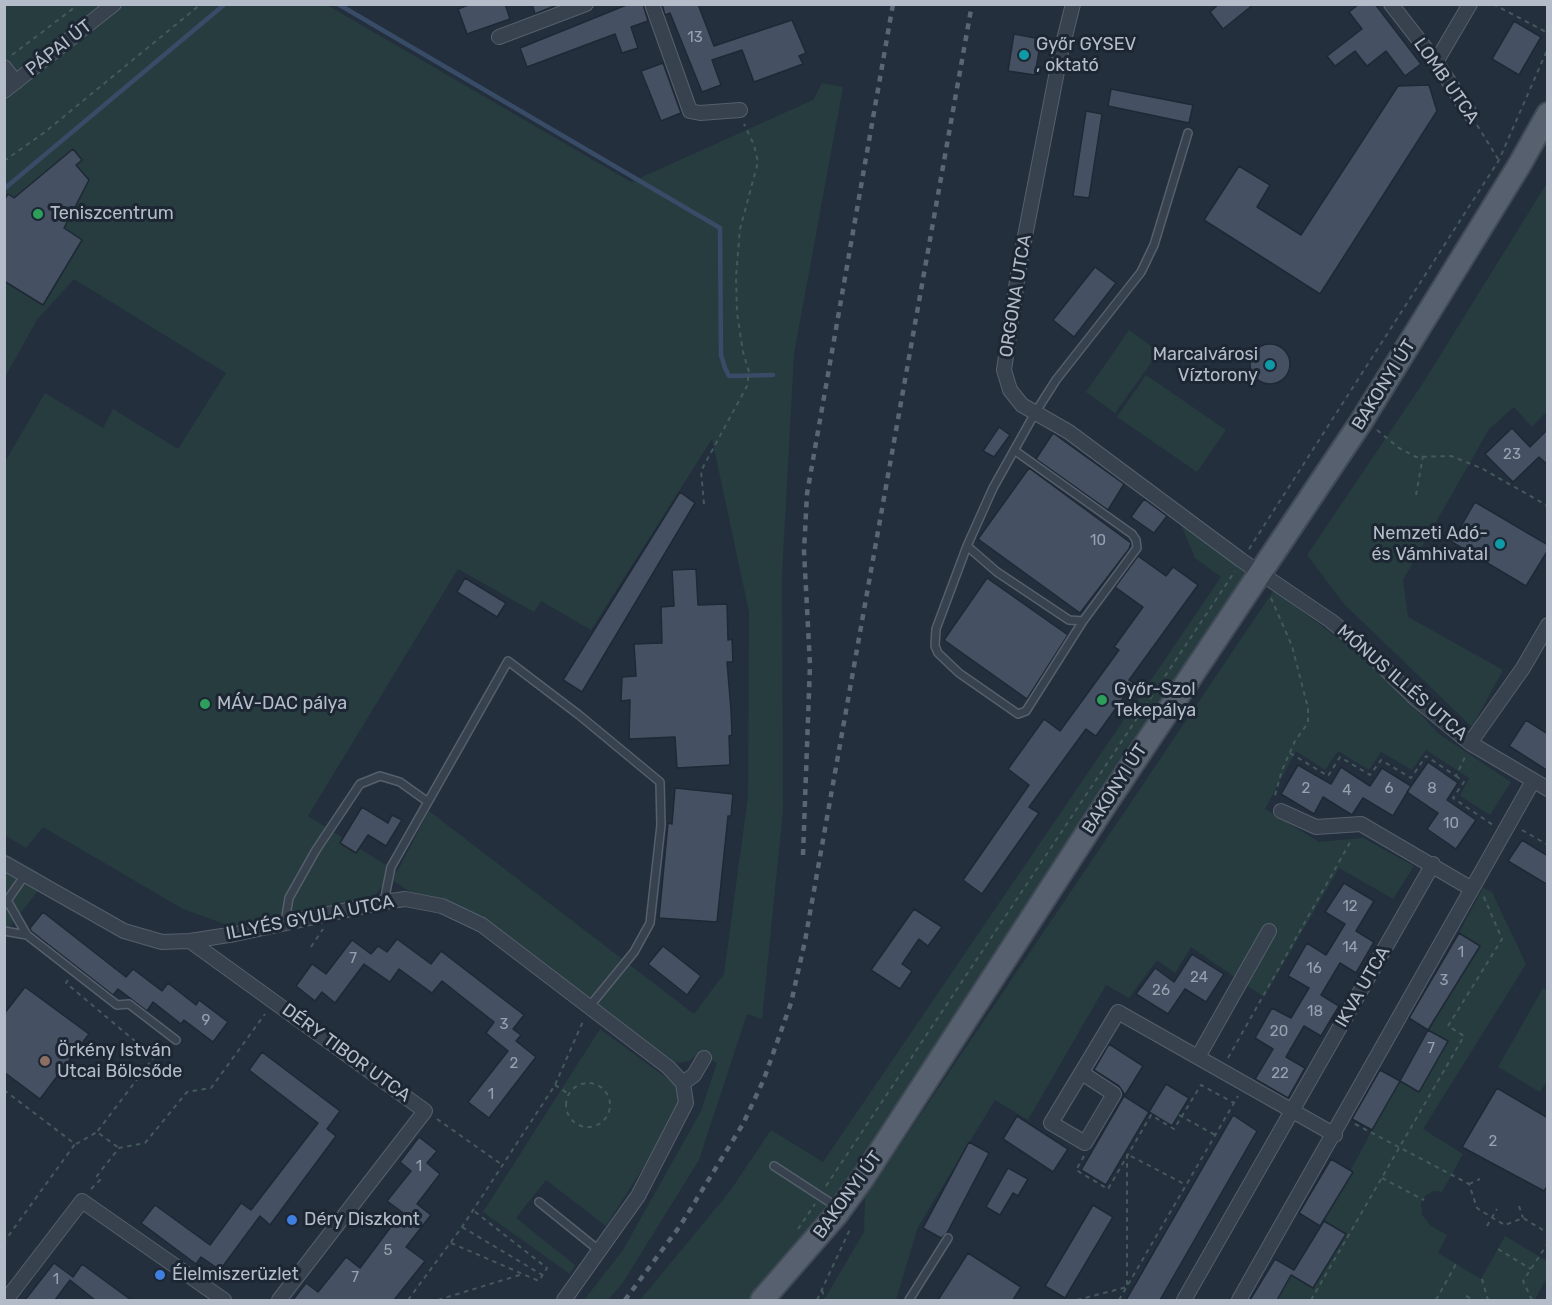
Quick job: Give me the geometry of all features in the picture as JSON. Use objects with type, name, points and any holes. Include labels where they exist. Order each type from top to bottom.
[{"type":"main road","name":"BAKONYI ÚT","points":[[762,1300],[838,1212],[1251,566],[1361,422],[1520,164],[1548,114]]},
{"type":"street","name":"PÁPAI ÚT","points":[[4,91],[114,4]]},
{"type":"street","points":[[499,37],[586,4]]},
{"type":"street","points":[[652,4],[690,111],[700,113],[740,110]]},
{"type":"street","name":"ORGONA UTCA","points":[[1073,4],[1060,56],[1037,173],[1004,370],[1010,390],[1022,405],[1070,432],[1251,566]]},
{"type":"street","name":"LOMB UTCA","points":[[1391,4],[1436,62],[1471,115]]},
{"type":"street","points":[[1436,62],[1470,4]]},
{"type":"street","points":[[4,67],[16,82]]},
{"type":"street","name":"MÓNUS ILLÉS UTCA","points":[[1251,566],[1331,621],[1367,651],[1415,698],[1470,743],[1548,789]]},
{"type":"street","points":[[1470,743],[1523,668],[1548,625]]},
{"type":"street","points":[[1239,1300],[1345,1118],[1533,781]]},
{"type":"street","points":[[1281,811],[1316,828],[1361,824],[1433,864],[1472,889]]},
{"type":"street","name":"ILLYÉS GYULA UTCA","points":[[4,863],[124,931],[162,942],[190,942],[405,899],[424,902],[462,914],[482,926],[589,1006],[668,1067],[683,1083]]},
{"type":"street","name":"IKVA UTCA","points":[[1184,1300],[1433,864]]},
{"type":"street","points":[[1198,1057],[1269,932]]},
{"type":"street","name":"DÉRY TIBOR UTCA","points":[[190,942],[275,1001],[424,1111],[279,1300]]},
{"type":"street","points":[[1082,1073],[1114,1094],[1084,1143],[1051,1123],[1118,1012],[1335,1135]]},
{"type":"street","points":[[564,1300],[601,1252],[638,1196],[686,1103],[683,1083],[694,1075],[704,1058]]},
{"type":"street","points":[[6,1300],[82,1201],[224,1300]]},
{"type":"lane","points":[[1014,450],[1132,534],[1137,548],[1083,621],[1026,711],[1018,714],[959,673],[938,653],[935,646],[936,629],[967,546],[993,488],[1014,450],[1035,413],[1056,380],[1141,272],[1154,245],[1188,133]]},
{"type":"lane","points":[[967,546],[997,572],[1069,620],[1083,621]]},
{"type":"lane","points":[[384,902],[391,867],[508,661],[579,715],[660,782],[661,825],[650,923],[634,952],[589,1006]]},
{"type":"lane","points":[[285,922],[289,898],[316,850],[360,784],[380,777],[400,782],[428,802]]},
{"type":"lane","points":[[25,875],[6,904],[27,934],[117,1005],[129,1004],[176,1040]]},
{"type":"lane","points":[[4,931],[27,934]]},
{"type":"lane","points":[[774,1166],[820,1196],[838,1212]]},
{"type":"lane","points":[[539,1202],[601,1252]]},
{"type":"lane","points":[[909,1300],[948,1238]]},
{"type":"path","points":[[4,61],[79,4]]},
{"type":"path","points":[[4,162],[45,132],[201,4]]},
{"type":"path","points":[[1493,4],[1548,33]]},
{"type":"path","points":[[797,1231],[1177,662],[1251,566],[1499,160],[1548,48]]},
{"type":"path","points":[[704,504],[701,471],[747,386],[748,378],[748,365],[743,352],[737,313],[736,276],[740,229],[758,162],[740,110]]},
{"type":"path","name":"LOMB UTCA","points":[[1471,115],[1499,160]]},
{"type":"path","points":[[1361,422],[1382,432],[1399,448],[1416,457],[1450,456],[1480,468],[1548,506]]},
{"type":"path","points":[[1416,495],[1423,456]]},
{"type":"path","points":[[1251,566],[1292,646],[1308,708],[1308,723],[1290,753],[1274,793],[1274,805],[1281,811]]},
{"type":"path","points":[[1456,776],[1462,767],[1470,743]]},
{"type":"path","points":[[1290,753],[1328,776],[1341,757],[1370,775],[1381,760],[1411,778],[1426,756],[1464,782],[1453,798],[1548,846]]},
{"type":"path","points":[[1221,1070],[1361,824]]},
{"type":"path","points":[[1311,1300],[1464,1036],[1448,1026],[1502,939],[1485,896],[1472,889]]},
{"type":"path","points":[[4,1242],[75,1144],[97,1132],[154,1057],[66,983],[74,972]]},
{"type":"path","points":[[82,1201],[100,1180],[96,1177],[118,1148],[145,1143],[187,1092],[211,1088],[275,1001]]},
{"type":"path","points":[[408,1300],[474,1210],[555,1085],[589,1006]]},
{"type":"path","points":[[1119,1300],[1246,1083]]},
{"type":"path","points":[[584,1084],[598,1086],[604,1090],[610,1104],[606,1118],[601,1123],[588,1127],[575,1123],[567,1111],[569,1094],[584,1084]]},
{"type":"path","points":[[555,1085],[569,1094]]},
{"type":"path","points":[[1086,1140],[1091,1143],[1076,1170],[1108,1189],[1151,1115],[1174,1129],[1201,1085],[1234,1103]]},
{"type":"path","points":[[4,1090],[75,1144]]},
{"type":"path","points":[[424,1111],[502,1165]]},
{"type":"path","points":[[1180,1116],[1215,1135]]},
{"type":"path","points":[[1345,1118],[1399,1149],[1469,1184],[1477,1208],[1504,1225],[1523,1218]]},
{"type":"path","points":[[97,1132],[118,1148]]},
{"type":"path","points":[[1127,1154],[1186,1185]]},
{"type":"path","points":[[1127,1154],[1127,1287]]},
{"type":"path","points":[[1382,1178],[1424,1200]]},
{"type":"path","points":[[1469,1184],[1480,1179]]},
{"type":"path","points":[[1519,1206],[1523,1218],[1548,1233]]},
{"type":"path","points":[[1487,1226],[1497,1209]]},
{"type":"path","points":[[451,1242],[539,1281],[547,1268],[474,1210]]},
{"type":"path","points":[[817,1300],[851,1227],[838,1212]]},
{"type":"path","points":[[462,1227],[543,1275]]},
{"type":"path","points":[[1532,1300],[1523,1281],[1548,1243]]},
{"type":"path","points":[[1498,1249],[1531,1269]]},
{"type":"path","points":[[1436,1300],[1456,1264]]},
{"type":"path","points":[[438,1300],[523,1274]]},
{"type":"path","points":[[1482,1279],[1488,1300]]},
{"type":"path","points":[[1077,1300],[1127,1287]]},
{"type":"path","points":[[822,1290],[825,1300]]},
{"type":"path","points":[[1466,1296],[1474,1300]]},
{"type":"green space","points":[[4,5],[327,5],[631,182],[813,100],[822,83],[843,87],[794,354],[782,575],[783,810],[762,1019],[747,1014],[699,1160],[622,1284],[608,1300],[584,1300],[623,1250],[701,1111],[717,1063],[700,1052],[689,1061],[676,1063],[485,923],[440,911],[389,878],[373,898],[230,926],[183,909],[43,827],[26,848],[5,835],[5,462],[45,393],[103,428],[113,409],[178,449],[226,373],[74,279],[37,320],[5,377]],"holes":[[[712,439],[749,612],[748,796],[724,974],[694,1014],[429,811],[397,872],[308,816],[458,569],[534,612],[541,601],[591,630]]]},
{"type":"green space","points":[[1547,183],[1547,411],[1532,427],[1514,407],[1489,429],[1403,580],[1408,617],[1503,670],[1472,727],[1344,604],[1307,555],[1423,383]]},
{"type":"green space","points":[[1129,330],[1159,352],[1115,413],[1086,392]]},
{"type":"green space","points":[[1146,375],[1226,430],[1197,472],[1117,417]]},
{"type":"green space","points":[[1177,515],[1206,544],[1252,575],[842,1198],[755,1300],[640,1300],[730,1191],[771,1130],[823,1162],[1221,577],[1195,558]]},
{"type":"green space","points":[[1274,590],[1379,669],[1439,734],[1511,782],[1490,815],[1460,796],[1469,778],[1426,750],[1412,770],[1381,752],[1369,770],[1338,751],[1325,770],[1296,751],[1265,809],[1319,842],[1363,838],[1414,866],[1393,899],[1339,868],[1264,997],[1191,947],[1175,973],[1157,960],[1129,998],[1106,985],[1028,1120],[995,1100],[918,1227],[896,1300],[824,1300],[864,1232],[865,1197]]},
{"type":"green space","points":[[5,853],[48,878],[5,933]]},
{"type":"green space","points":[[1483,888],[1492,892],[1526,964],[1423,1129],[1463,1154],[1442,1192],[1434,1191],[1426,1195],[1421,1203],[1422,1215],[1431,1226],[1447,1235],[1438,1253],[1481,1279],[1505,1236],[1547,1261],[1547,1277],[1535,1300],[1276,1300],[1291,1275],[1313,1287],[1345,1234],[1324,1221],[1372,1130],[1400,1081],[1419,1092],[1448,1041],[1428,1030],[1480,946],[1459,933]]},
{"type":"green space","points":[[1543,988],[1547,990],[1548,1079],[1540,1092],[1498,1067]]},
{"type":"green space","points":[[600,1029],[680,1088],[681,1108],[606,1226],[546,1180],[516,1218],[575,1265],[570,1274],[483,1212]]},
{"type":"building","points":[[471,4],[505,4],[510,19],[467,34],[458,9]]},
{"type":"building","points":[[532,4],[559,4],[535,14]]},
{"type":"building","points":[[629,4],[643,4],[648,21],[631,27],[638,48],[622,53],[615,34],[527,67],[520,48]]},
{"type":"building","points":[[662,4],[698,4],[714,46],[792,20],[806,53],[799,56],[803,64],[754,82],[742,50],[712,60],[721,85],[702,92],[670,13],[665,15]]},
{"type":"building","points":[[1219,4],[1254,4],[1223,29],[1210,12]]},
{"type":"building","points":[[1359,4],[1375,4],[1421,64],[1405,76],[1386,51],[1367,66],[1355,51],[1335,66],[1327,56],[1362,29],[1349,12]]},
{"type":"building","points":[[1514,21],[1541,37],[1519,75],[1492,59]]},
{"type":"building","name":"Győr GYSEV , oktató","points":[[1014,34],[1041,39],[1035,75],[1008,71]]},
{"type":"building","points":[[663,63],[681,113],[661,121],[641,71]]},
{"type":"building","points":[[1429,85],[1437,111],[1320,294],[1204,220],[1239,166],[1270,185],[1257,207],[1301,235],[1398,86]]},
{"type":"building","points":[[1111,89],[1193,105],[1189,123],[1108,106]]},
{"type":"building","points":[[1086,111],[1102,114],[1089,198],[1073,196]]},
{"type":"building","name":"Teniszcentrum","points":[[73,149],[82,160],[76,165],[89,180],[64,228],[82,240],[43,305],[4,281],[4,200],[8,194],[14,198]]},
{"type":"building","points":[[1095,267],[1116,283],[1074,337],[1053,320]]},
{"type":"building","name":"Marcalvárosi Víztorony","points":[[1270,344],[1284,350],[1290,364],[1284,378],[1270,384],[1256,378],[1250,364],[1256,350]]},
{"type":"building","points":[[999,427],[1010,435],[994,457],[983,451]]},
{"type":"building","points":[[1512,428],[1530,447],[1548,429],[1548,465],[1539,457],[1513,482],[1485,454]]},
{"type":"building","points":[[1053,433],[1124,484],[1108,510],[1036,459]]},
{"type":"building","points":[[1029,468],[1131,543],[1129,549],[1080,613],[978,539]]},
{"type":"building","points":[[680,492],[695,503],[582,692],[563,680]]},
{"type":"building","points":[[1144,499],[1167,516],[1154,533],[1131,517]]},
{"type":"building","name":"Nemzeti Adó- és Vámhivatal","points":[[1475,502],[1548,545],[1548,550],[1526,586],[1452,542]]},
{"type":"building","points":[[1138,556],[1166,576],[1173,567],[1198,585],[1129,680],[1134,683],[1096,736],[1086,729],[1029,807],[1039,813],[982,894],[963,880],[1029,785],[1008,769],[1044,719],[1060,731],[1119,650],[1114,647],[1143,607],[1115,587]]},
{"type":"building","points":[[696,569],[698,605],[727,604],[728,640],[732,639],[733,662],[727,662],[732,735],[729,736],[730,765],[677,768],[675,737],[629,739],[630,700],[621,701],[622,677],[636,676],[634,644],[662,643],[661,607],[674,606],[672,570]]},
{"type":"building","points":[[465,578],[506,603],[497,617],[457,592]]},
{"type":"building","points":[[987,578],[1068,635],[1027,699],[944,640]]},
{"type":"building","points":[[1526,720],[1548,734],[1548,771],[1509,746]]},
{"type":"building","points":[[1428,762],[1458,783],[1447,800],[1476,820],[1456,849],[1427,829],[1438,813],[1407,792]]},
{"type":"building","points":[[1298,765],[1331,784],[1341,767],[1370,786],[1382,768],[1411,786],[1393,816],[1363,798],[1352,815],[1323,797],[1314,814],[1281,794]]},
{"type":"building","points":[[675,788],[733,794],[731,816],[728,816],[717,922],[659,918],[668,823],[672,824]]},
{"type":"building","points":[[362,807],[388,823],[392,815],[402,820],[386,846],[368,835],[356,853],[340,843]]},
{"type":"building","points":[[1522,840],[1548,856],[1548,885],[1508,861]]},
{"type":"building","points":[[1344,883],[1374,901],[1356,931],[1374,942],[1356,973],[1340,963],[1321,995],[1339,1006],[1321,1036],[1304,1026],[1286,1057],[1305,1068],[1288,1098],[1255,1079],[1273,1049],[1255,1038],[1272,1008],[1291,1018],[1309,988],[1288,976],[1307,943],[1326,955],[1345,924],[1325,912]]},
{"type":"building","points":[[914,909],[942,927],[928,946],[919,939],[902,964],[912,971],[900,989],[871,970]]},
{"type":"building","points":[[43,912],[126,977],[133,969],[162,991],[168,983],[196,1005],[199,1000],[228,1022],[213,1042],[184,1020],[181,1024],[153,1002],[147,1011],[118,989],[113,995],[31,931],[30,928]]},
{"type":"building","points":[[1459,933],[1480,946],[1428,1030],[1409,1018]]},
{"type":"building","points":[[397,939],[431,964],[441,951],[524,1015],[513,1029],[521,1035],[516,1041],[536,1057],[489,1118],[468,1102],[508,1051],[486,1033],[494,1022],[442,981],[432,993],[399,969],[390,982],[364,964],[335,1003],[322,992],[315,1001],[296,986],[312,964],[326,974],[352,940],[371,954],[378,946],[387,952]]},
{"type":"building","points":[[663,946],[701,976],[687,995],[648,964]]},
{"type":"building","points":[[1192,954],[1224,974],[1206,1002],[1185,989],[1168,1014],[1136,994],[1155,968],[1174,982]]},
{"type":"building","name":"Örkény István Utcai Bölcsőde","points":[[25,987],[89,1034],[40,1099],[4,1072],[4,1014]]},
{"type":"building","points":[[1428,1030],[1448,1041],[1419,1092],[1400,1081]]},
{"type":"building","points":[[1109,1044],[1143,1066],[1125,1095],[1119,1086],[1094,1070]]},
{"type":"building","points":[[262,1052],[340,1111],[327,1129],[336,1136],[270,1225],[260,1216],[220,1270],[201,1257],[196,1264],[141,1223],[155,1205],[210,1245],[241,1203],[251,1210],[318,1123],[249,1070]]},
{"type":"building","points":[[1380,1070],[1400,1081],[1372,1130],[1352,1119]]},
{"type":"building","points":[[1166,1084],[1189,1098],[1172,1126],[1149,1112]]},
{"type":"building","points":[[1497,1088],[1548,1118],[1548,1185],[1544,1191],[1462,1147]]},
{"type":"building","points":[[1124,1096],[1149,1112],[1106,1185],[1081,1170]]},
{"type":"building","points":[[1233,1115],[1257,1131],[1160,1300],[1126,1300]]},
{"type":"building","points":[[1017,1116],[1068,1149],[1053,1172],[1003,1139]]},
{"type":"building","points":[[419,1137],[437,1151],[427,1163],[440,1174],[417,1204],[431,1215],[406,1247],[425,1261],[394,1300],[293,1300],[306,1283],[318,1292],[346,1257],[360,1268],[402,1212],[387,1201],[411,1171],[400,1162]]},
{"type":"building","points":[[969,1142],[989,1153],[947,1233],[941,1238],[923,1228]]},
{"type":"building","points":[[1331,1159],[1353,1172],[1320,1226],[1299,1213]]},
{"type":"building","points":[[1008,1168],[1028,1179],[1018,1196],[1013,1193],[1000,1215],[986,1207]]},
{"type":"building","points":[[1093,1205],[1113,1217],[1065,1298],[1045,1286]]},
{"type":"building","points":[[1324,1221],[1346,1234],[1313,1288],[1291,1275],[1277,1300],[1250,1300],[1275,1259],[1294,1270]]},
{"type":"building","points":[[968,1253],[1021,1287],[1013,1300],[938,1300]]},
{"type":"building","points":[[54,1263],[73,1277],[82,1264],[131,1300],[95,1300],[70,1280],[55,1300],[25,1300]]},
{"type":"waterway","points":[[4,189],[225,4]]},
{"type":"waterway","points":[[338,4],[720,228],[721,355],[725,368],[729,376],[773,375]]},
{"type":"railway","points":[[803,855],[810,665],[804,551],[807,494],[893,4]]},
{"type":"railway","points":[[625,1300],[680,1226],[743,1124],[764,1079],[791,1003],[805,941],[972,4]]},
{"type":"place","name":"Győr GYSEV , oktató","points":[[1024,55]]},
{"type":"place","name":"Teniszcentrum","points":[[38,214]]},
{"type":"place","name":"Marcalvárosi Víztorony","points":[[1270,365]]},
{"type":"place","name":"Nemzeti Adó- és Vámhivatal","points":[[1500,544]]},
{"type":"place","name":"Győr-Szol Tekepálya","points":[[1102,700]]},
{"type":"place","name":"MÁV-DAC pálya","points":[[205,704]]},
{"type":"place","name":"Örkény István Utcai Bölcsőde","points":[[45,1061]]},
{"type":"place","name":"Déry Diszkont","points":[[292,1220]]},
{"type":"place","name":"Élelmiszerüzlet","points":[[160,1275]]}]
